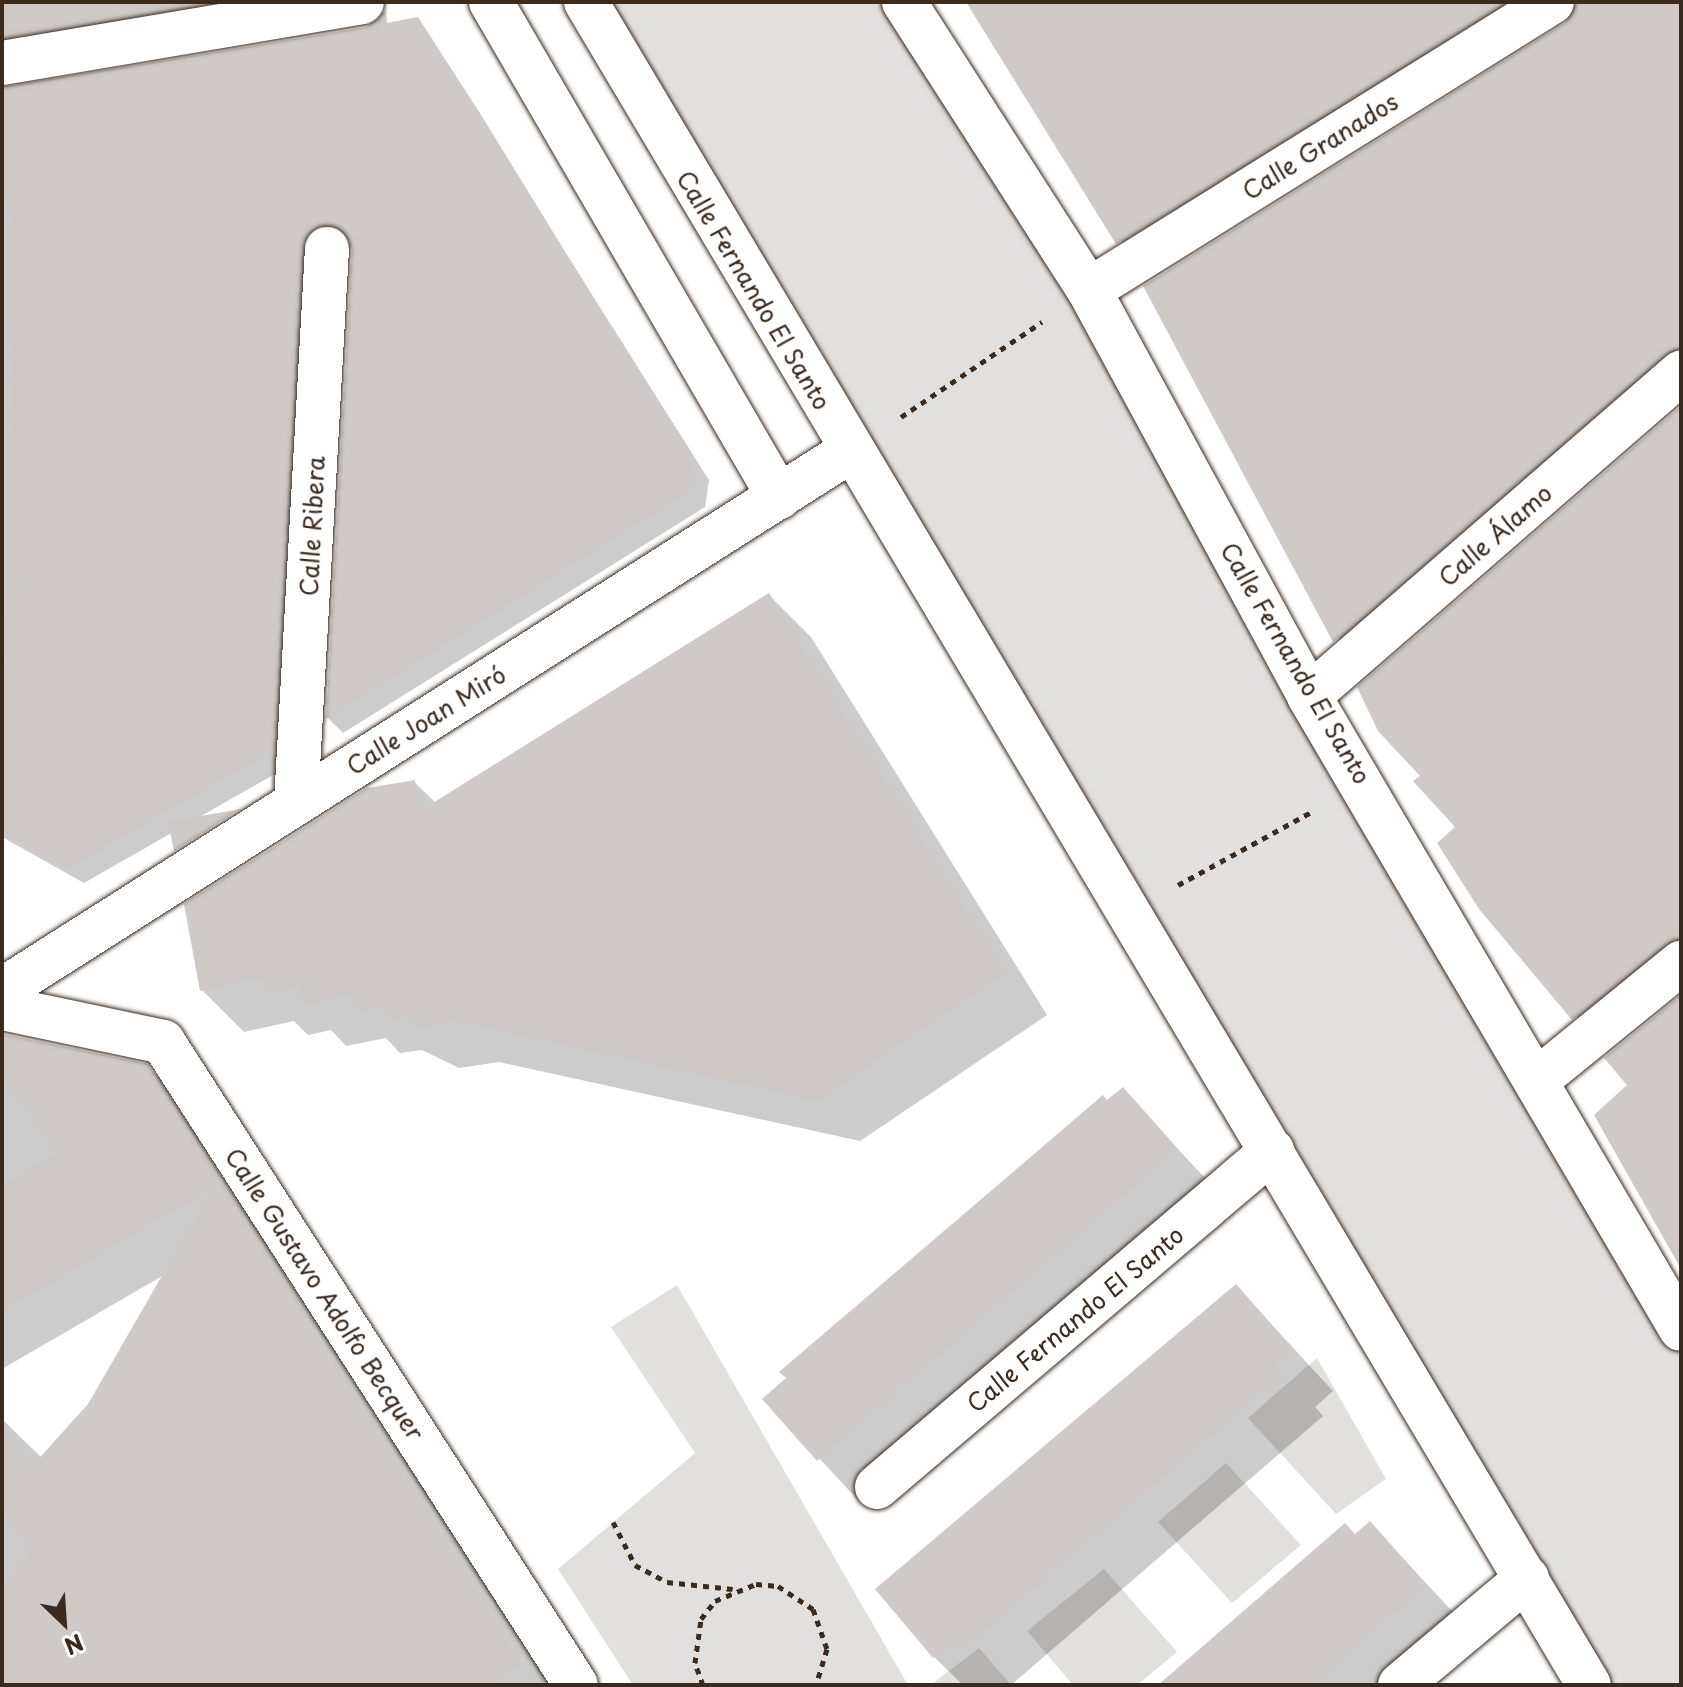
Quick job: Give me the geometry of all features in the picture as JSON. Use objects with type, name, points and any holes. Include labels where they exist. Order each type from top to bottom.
[{"type":"street","points":[[2,63],[362,2]]},
{"type":"street","points":[[491,2],[779,497]]},
{"type":"street","name":"Calle Fernando El Santo","points":[[586,2],[850,451],[1589,1685]]},
{"type":"street","name":"Calle Fernando El Santo","points":[[904,2],[1089,290],[1309,696],[1365,782],[1681,1329]]},
{"type":"street","name":"Calle Granados","points":[[1089,290],[1552,2]]},
{"type":"street","name":"Calle Ribera","points":[[296,803],[327,249]]},
{"type":"street","name":"Calle Álamo","points":[[1309,696],[1681,373]]},
{"type":"street","name":"Calle Joan Miró","points":[[2,990],[850,451]]},
{"type":"street","points":[[1537,1080],[1681,963]]},
{"type":"street","name":"Calle Gustavo Adolfo Becquer","points":[[2,1008],[163,1042],[576,1685]]},
{"type":"street","name":"Calle Fernando El Santo","points":[[877,1487],[1272,1151]]},
{"type":"street","points":[[1400,1685],[1527,1578]]},
{"type":"path","points":[[850,451],[1089,290]]},
{"type":"path","points":[[1128,913],[1365,782]]},
{"type":"path","points":[[613,1522],[635,1565],[667,1582],[735,1589],[778,1586],[813,1609],[827,1649],[816,1685]]},
{"type":"path","points":[[703,1685],[695,1663],[701,1619],[735,1589]]},
{"type":"shaded area","points":[[589,2],[903,2],[1681,1288],[1681,1685],[1587,1685]]},
{"type":"shaded area","points":[[677,1285],[908,1685],[633,1685],[558,1569],[695,1453],[611,1327]]},
{"type":"shaded area","points":[[1317,1358],[1386,1479],[1336,1514],[1248,1418]]},
{"type":"shaded area","points":[[1226,1463],[1301,1545],[1232,1603],[1158,1522]]},
{"type":"shaded area","points":[[1104,1569],[1177,1652],[1137,1685],[1073,1685],[1027,1631]]},
{"type":"shaded area","points":[[979,1648],[1011,1685],[932,1685],[932,1684]]},
{"type":"building","points":[[2,2],[212,2],[2,38]]},
{"type":"building","points":[[966,2],[1505,2],[1116,244]]},
{"type":"building","points":[[1577,2],[1681,2],[1681,349],[1665,354],[1333,642],[1143,286],[1565,23]]},
{"type":"building","points":[[386,10],[387,23],[418,17],[483,118],[695,463],[690,491],[326,719],[352,250],[340,228],[315,227],[302,248],[274,750],[67,869],[2,832],[13,234],[2,180],[2,87],[366,27]]},
{"type":"building","points":[[1681,406],[1681,939],[1572,1020],[1479,909],[1437,843],[1455,827],[1413,781],[1420,776],[1378,731],[1357,687]]},
{"type":"building","points":[[769,593],[1006,973],[817,1101],[456,1021],[415,1028],[413,1016],[389,1020],[387,1007],[357,1012],[354,995],[303,1005],[300,987],[264,994],[262,978],[200,991],[184,904],[367,788],[415,780],[420,811]]},
{"type":"building","points":[[240,809],[174,851],[168,822]]},
{"type":"building","points":[[1681,995],[1681,1269],[1594,1115],[1627,1085],[1604,1058]]},
{"type":"building","points":[[2,1034],[148,1064],[522,1664],[490,1685],[2,1685],[2,1589],[31,1550],[2,1511],[2,1426],[33,1465],[88,1404],[212,1189],[2,1311],[2,1186],[56,1153],[2,1074]]},
{"type":"building","points":[[1123,1087],[1178,1149],[817,1461],[762,1399],[786,1378],[779,1372],[1103,1095],[1107,1100]]},
{"type":"building","points":[[1236,1284],[1293,1349],[1275,1365],[1283,1374],[963,1650],[954,1640],[933,1658],[875,1589]]},
{"type":"building","points":[[1370,1521],[1426,1584],[1315,1685],[1158,1685],[1345,1523],[1355,1534]]}]
